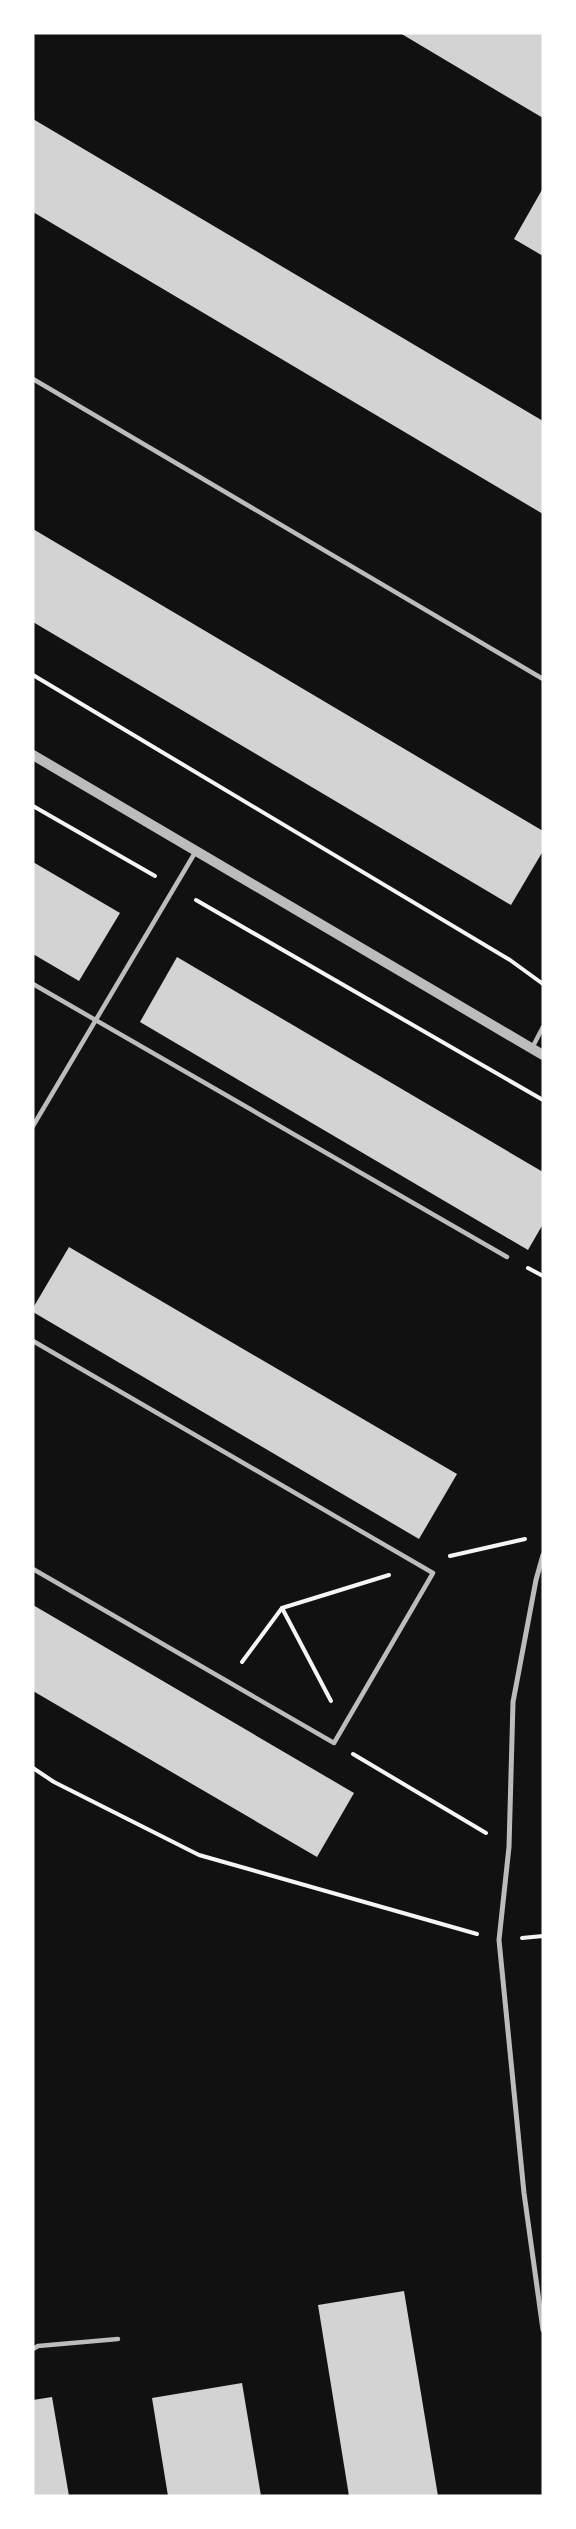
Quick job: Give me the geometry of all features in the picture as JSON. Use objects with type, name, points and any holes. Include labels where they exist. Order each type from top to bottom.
[{"type":"street","points":[[33,755],[543,1055]]},
{"type":"street","points":[[543,1554],[513,1702],[509,1847],[499,1940],[524,2193],[543,2330]]},
{"type":"lane","points":[[33,379],[543,679]]},
{"type":"lane","points":[[33,1126],[196,851]]},
{"type":"lane","points":[[33,984],[507,1257]]},
{"type":"lane","points":[[532,1048],[543,1027]]},
{"type":"lane","points":[[33,1341],[433,1573],[334,1743],[33,1569]]},
{"type":"lane","points":[[33,2349],[38,2346],[118,2339]]},
{"type":"path","points":[[33,675],[500,954],[543,984]]},
{"type":"path","points":[[33,806],[543,1100]]},
{"type":"path","points":[[228,1682],[282,1608],[451,1555],[531,1537]]},
{"type":"path","points":[[282,1608],[332,1704],[334,1743],[509,1847]]},
{"type":"path","points":[[33,1768],[54,1782],[199,1855],[499,1940]]},
{"type":"building","points":[[400,33],[543,33],[543,118]]},
{"type":"building","points":[[33,119],[543,421],[543,514],[33,212]]},
{"type":"building","points":[[543,188],[543,256],[514,239]]},
{"type":"building","points":[[33,529],[543,831],[543,851],[511,905],[33,622]]},
{"type":"building","points":[[33,862],[120,913],[79,981],[33,954]]},
{"type":"building","points":[[177,957],[543,1172],[543,1224],[528,1250],[140,1022]]},
{"type":"building","points":[[69,1247],[457,1474],[419,1539],[33,1312],[33,1308]]},
{"type":"building","points":[[33,1605],[354,1793],[317,1857],[33,1691]]},
{"type":"building","points":[[404,2291],[438,2496],[349,2496],[318,2305]]},
{"type":"building","points":[[242,2383],[261,2496],[168,2496],[152,2398]]},
{"type":"building","points":[[52,2397],[69,2496],[33,2496],[33,2400]]}]
